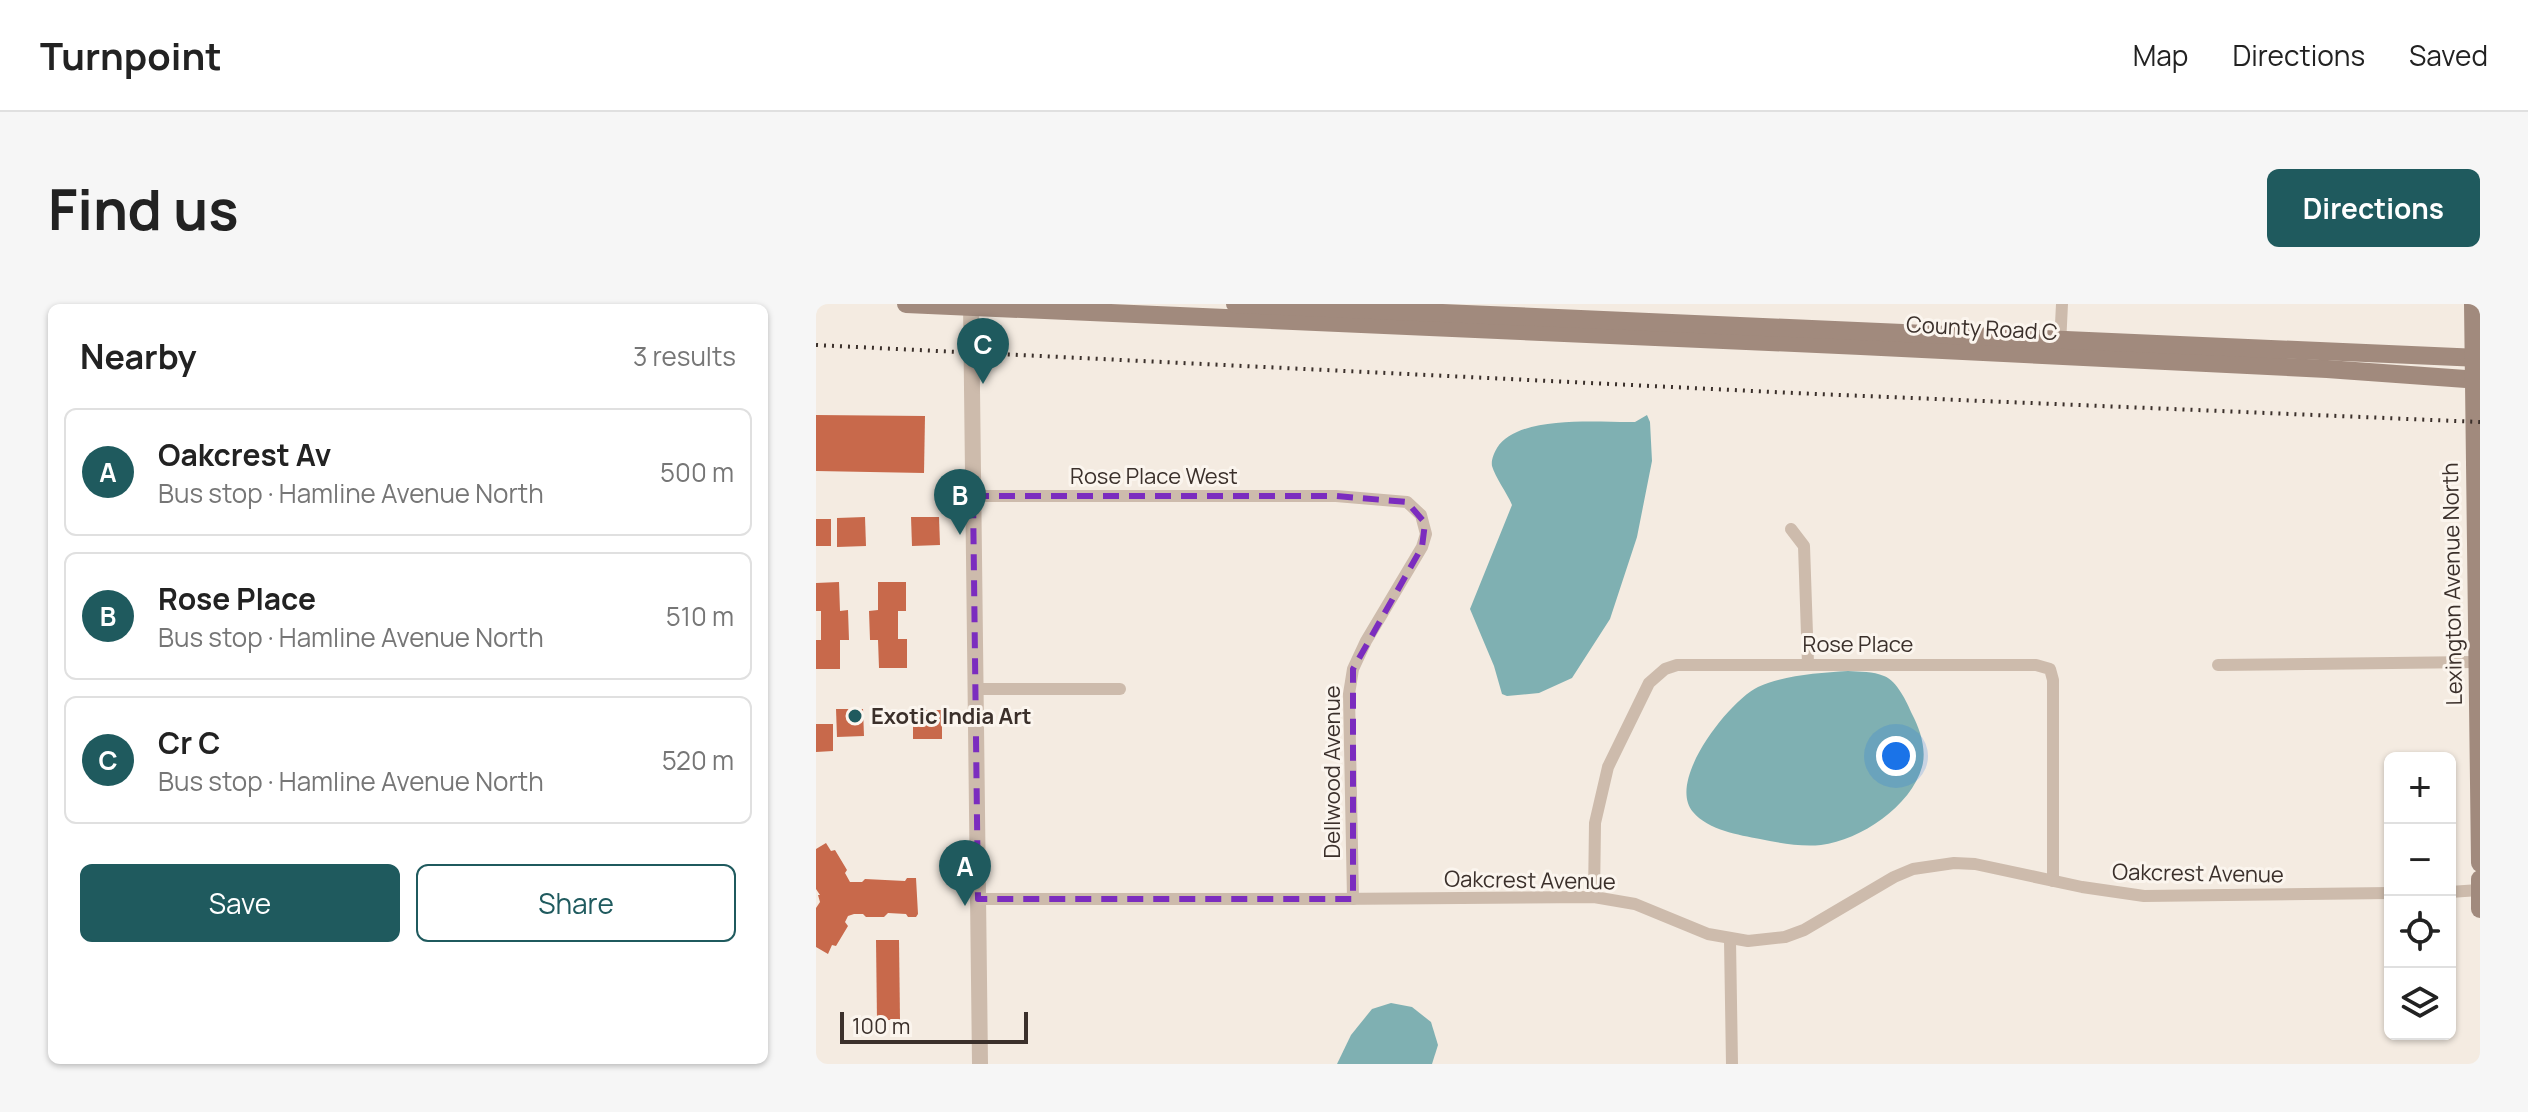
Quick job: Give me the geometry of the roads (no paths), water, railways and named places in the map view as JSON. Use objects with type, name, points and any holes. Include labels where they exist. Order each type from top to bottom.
[{"type":"main road","name":"County Road C","points":[[906,304],[2060,348],[2477,358]]},
{"type":"main road","name":"County Road C","points":[[1235,304],[2060,348],[2477,380]]},
{"type":"main road","name":"Lexington Avenue North","points":[[2473,304],[2477,358],[2476,662],[2480,863]]},
{"type":"main road","points":[[2480,879],[2480,909]]},
{"type":"street","points":[[2060,348],[2062,304]]},
{"type":"street","points":[[971,305],[980,1064]]},
{"type":"street","name":"Rose Place West","points":[[973,496],[1336,496]]},
{"type":"street","name":"Dellwood Avenue","points":[[1336,496],[1407,502],[1421,515],[1426,534],[1422,547],[1366,641],[1353,669],[1349,694],[1353,899]]},
{"type":"street","points":[[1791,529],[1804,546],[1808,664]]},
{"type":"street","points":[[2218,665],[2476,662]]},
{"type":"street","name":"Rose Place","points":[[1594,897],[1595,823],[1608,767],[1649,683],[1665,669],[1677,665],[2036,665],[2050,669],[2053,680],[2053,881]]},
{"type":"street","points":[[975,689],[1120,689]]},
{"type":"street","name":"Oakcrest Avenue","points":[[978,899],[1594,897],[1635,904],[1730,940],[1767,940],[1804,930],[1894,877],[1934,865],[1975,864],[2108,892],[2155,896],[2384,893]]},
{"type":"street","points":[[2456,892],[2479,890]]},
{"type":"street","points":[[1730,940],[1732,1064]]},
{"type":"water","points":[[1647,415],[1652,461],[1637,537],[1610,619],[1572,678],[1539,693],[1502,694],[1470,609],[1512,505],[1492,466],[1496,450],[1508,437],[1541,425],[1635,422]]},
{"type":"water","points":[[1848,671],[1875,673],[1893,682],[1920,733],[1924,754],[1922,767],[1916,781],[1896,808],[1852,836],[1821,845],[1782,843],[1734,833],[1707,823],[1693,812],[1687,798],[1694,763],[1704,743],[1746,695],[1779,680]]},
{"type":"water","points":[[1391,1003],[1412,1007],[1431,1022],[1438,1045],[1432,1064],[1337,1064],[1351,1035],[1372,1009]]},
{"type":"railway","points":[[816,345],[1794,393],[2480,422]]},
{"type":"place","name":"Cr C","points":[[983,384]]},
{"type":"place","name":"Rose Place","points":[[960,535]]},
{"type":"place","name":"Exotic India Art","points":[[855,716]]},
{"type":"place","name":"Oakcrest Av","points":[[965,906]]}]
